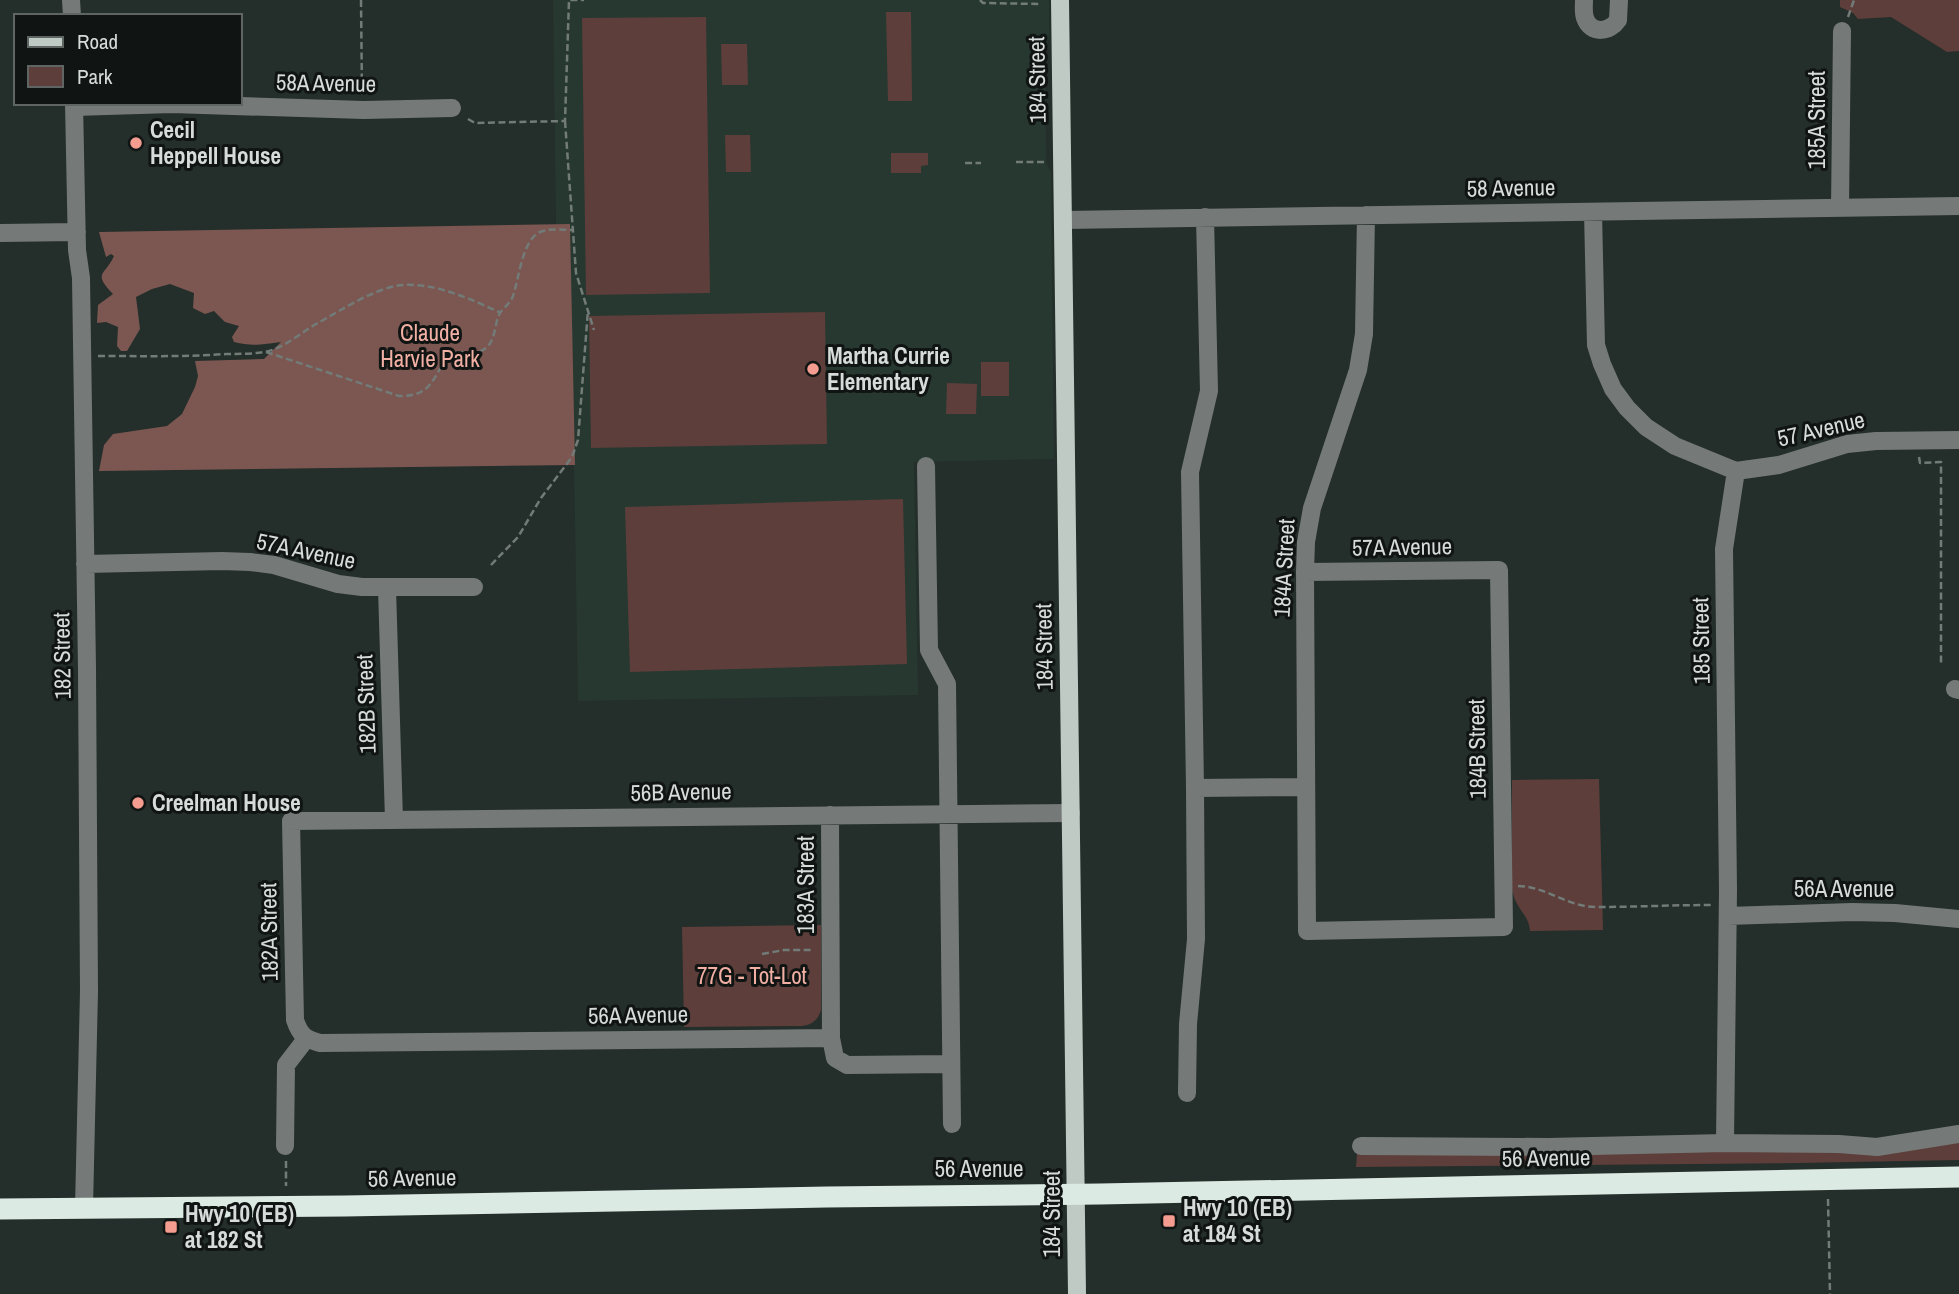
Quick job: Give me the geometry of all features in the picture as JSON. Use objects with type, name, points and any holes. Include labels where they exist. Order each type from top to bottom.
[{"type":"highway","name":"56 Avenue","points":[[0,1209],[359,1206],[827,1196],[1076,1195],[1959,1177]]},
{"type":"main road","name":"184 Street","points":[[1060,0],[1077,1294]]},
{"type":"street","points":[[1584,0],[1584,13],[1588,24],[1593,28],[1605,30],[1615,25],[1618,20],[1619,0]]},
{"type":"street","name":"185A Street","points":[[1840,208],[1842,31]]},
{"type":"street","name":"182 Street","points":[[74,105],[77,232],[81,278],[89,991],[84,1208]]},
{"type":"street","name":"58A Avenue","points":[[204,105],[363,110],[452,108]]},
{"type":"street","name":"58 Avenue","points":[[1063,219],[1959,206]]},
{"type":"street","points":[[1592,212],[1596,345],[1613,388],[1646,427],[1675,446],[1736,471]]},
{"type":"street","name":"184A Street","points":[[1307,931],[1306,542],[1312,509],[1354,382],[1364,334],[1366,215]]},
{"type":"street","points":[[1187,1093],[1188,1024],[1196,939],[1190,472],[1209,391],[1205,217]]},
{"type":"street","points":[[0,233],[77,232]]},
{"type":"street","name":"57 Avenue","points":[[1736,471],[1779,465],[1847,444],[1959,440]]},
{"type":"street","points":[[926,466],[929,650],[947,684],[952,1124]]},
{"type":"street","name":"185 Street","points":[[1726,1143],[1721,910],[1724,549],[1736,471]]},
{"type":"street","name":"57A Avenue","points":[[85,565],[250,562],[274,565],[338,584],[362,587],[474,587]]},
{"type":"street","name":"57A Avenue","points":[[1305,572],[1499,570]]},
{"type":"street","name":"184B Street","points":[[1307,931],[1504,927],[1499,570]]},
{"type":"street","name":"182B Street","points":[[387,588],[394,820]]},
{"type":"street","points":[[1195,788],[1306,787]]},
{"type":"street","name":"56B Avenue","points":[[291,821],[1071,813]]},
{"type":"street","name":"183A Street","points":[[830,815],[831,1038]]},
{"type":"street","name":"182A Street","points":[[291,821],[295,1020],[300,1033],[306,1039]]},
{"type":"street","name":"56A Avenue","points":[[1721,910],[1895,913],[1959,919]]},
{"type":"street","points":[[831,1038],[835,1058],[847,1065],[951,1064]]},
{"type":"street","name":"56A Avenue","points":[[306,1039],[320,1043],[831,1038]]},
{"type":"street","points":[[285,1146],[286,1065],[306,1039]]},
{"type":"street","name":"56 Avenue","points":[[1361,1146],[1560,1147],[1726,1143],[1877,1147],[1959,1134]]},
{"type":"path","points":[[361,0],[362,98]]},
{"type":"path","points":[[584,0],[569,1],[565,121],[576,273],[594,330]]},
{"type":"path","points":[[980,0],[983,3],[1039,4]]},
{"type":"path","points":[[1851,9],[1854,0]]},
{"type":"path","points":[[468,119],[475,123],[565,121]]},
{"type":"path","points":[[1016,162],[1044,162]]},
{"type":"path","points":[[965,163],[981,163]]},
{"type":"path","points":[[266,352],[399,396],[419,394],[428,388],[449,354],[482,351],[488,347],[500,313],[512,299],[527,246],[533,237],[546,230],[573,230]]},
{"type":"path","points":[[94,356],[195,356],[266,352],[284,345],[358,301],[385,289],[403,285],[444,291],[476,301],[500,313]]},
{"type":"path","points":[[491,565],[518,537],[541,498],[572,457],[578,440],[588,310]]},
{"type":"path","points":[[1919,456],[1920,463],[1941,462],[1941,666]]},
{"type":"path","points":[[1517,886],[1530,886],[1568,902],[1596,907],[1721,910]]},
{"type":"path","points":[[762,954],[819,949]]},
{"type":"path","points":[[285,1146],[286,1186]]},
{"type":"path","points":[[1828,1180],[1830,1294]]},
{"type":"shaded area","name":"Martha Currie Elementary","points":[[553,0],[1049,0],[1049,38],[1045,46],[1046,163],[1051,173],[1054,459],[914,462],[918,695],[578,701],[570,225],[556,224]]},
{"type":"green space","points":[[1840,0],[1959,0],[1959,51],[1947,52],[1891,17],[1858,19],[1853,13],[1840,7]]},
{"type":"green space","points":[[886,12],[911,12],[912,101],[888,101]]},
{"type":"green space","points":[[706,17],[710,293],[586,295],[582,18]]},
{"type":"green space","points":[[721,44],[747,44],[748,85],[722,85]]},
{"type":"green space","points":[[725,135],[750,135],[751,172],[726,172]]},
{"type":"green space","points":[[891,153],[928,153],[928,165],[921,166],[921,173],[891,173]]},
{"type":"green space","name":"Claude Harvie Park","points":[[570,224],[575,465],[99,471],[104,445],[113,434],[167,426],[182,414],[198,376],[195,361],[264,359],[281,342],[252,345],[234,342],[232,337],[239,326],[225,322],[214,311],[205,314],[193,308],[194,293],[170,284],[136,297],[140,329],[127,351],[121,351],[117,346],[118,327],[106,322],[97,323],[98,305],[113,294],[103,282],[102,274],[114,256],[111,254],[106,257],[99,232]]},
{"type":"green space","points":[[825,312],[827,444],[591,448],[589,316]]},
{"type":"green space","points":[[981,362],[1009,362],[1009,396],[981,396]]},
{"type":"green space","points":[[947,383],[977,384],[976,414],[946,414]]},
{"type":"green space","points":[[903,499],[907,664],[630,672],[625,507]]},
{"type":"green space","points":[[1599,779],[1603,930],[1530,931],[1512,889],[1512,780]]},
{"type":"green space","name":"77G - Tot-Lot","points":[[821,925],[821,1010],[814,1021],[802,1026],[684,1027],[682,927]]},
{"type":"green space","points":[[1959,1140],[1959,1160],[1356,1167],[1357,1153]]},
{"type":"place","name":"Cecil Heppell House","points":[[136,143]]},
{"type":"place","name":"Martha Currie Elementary","points":[[813,369]]},
{"type":"place","name":"Creelman House","points":[[138,803]]},
{"type":"place","name":"Hwy 10 (EB) at 184 St","points":[[1169,1221]]},
{"type":"place","name":"Hwy 10 (EB) at 182 St","points":[[171,1227]]}]
